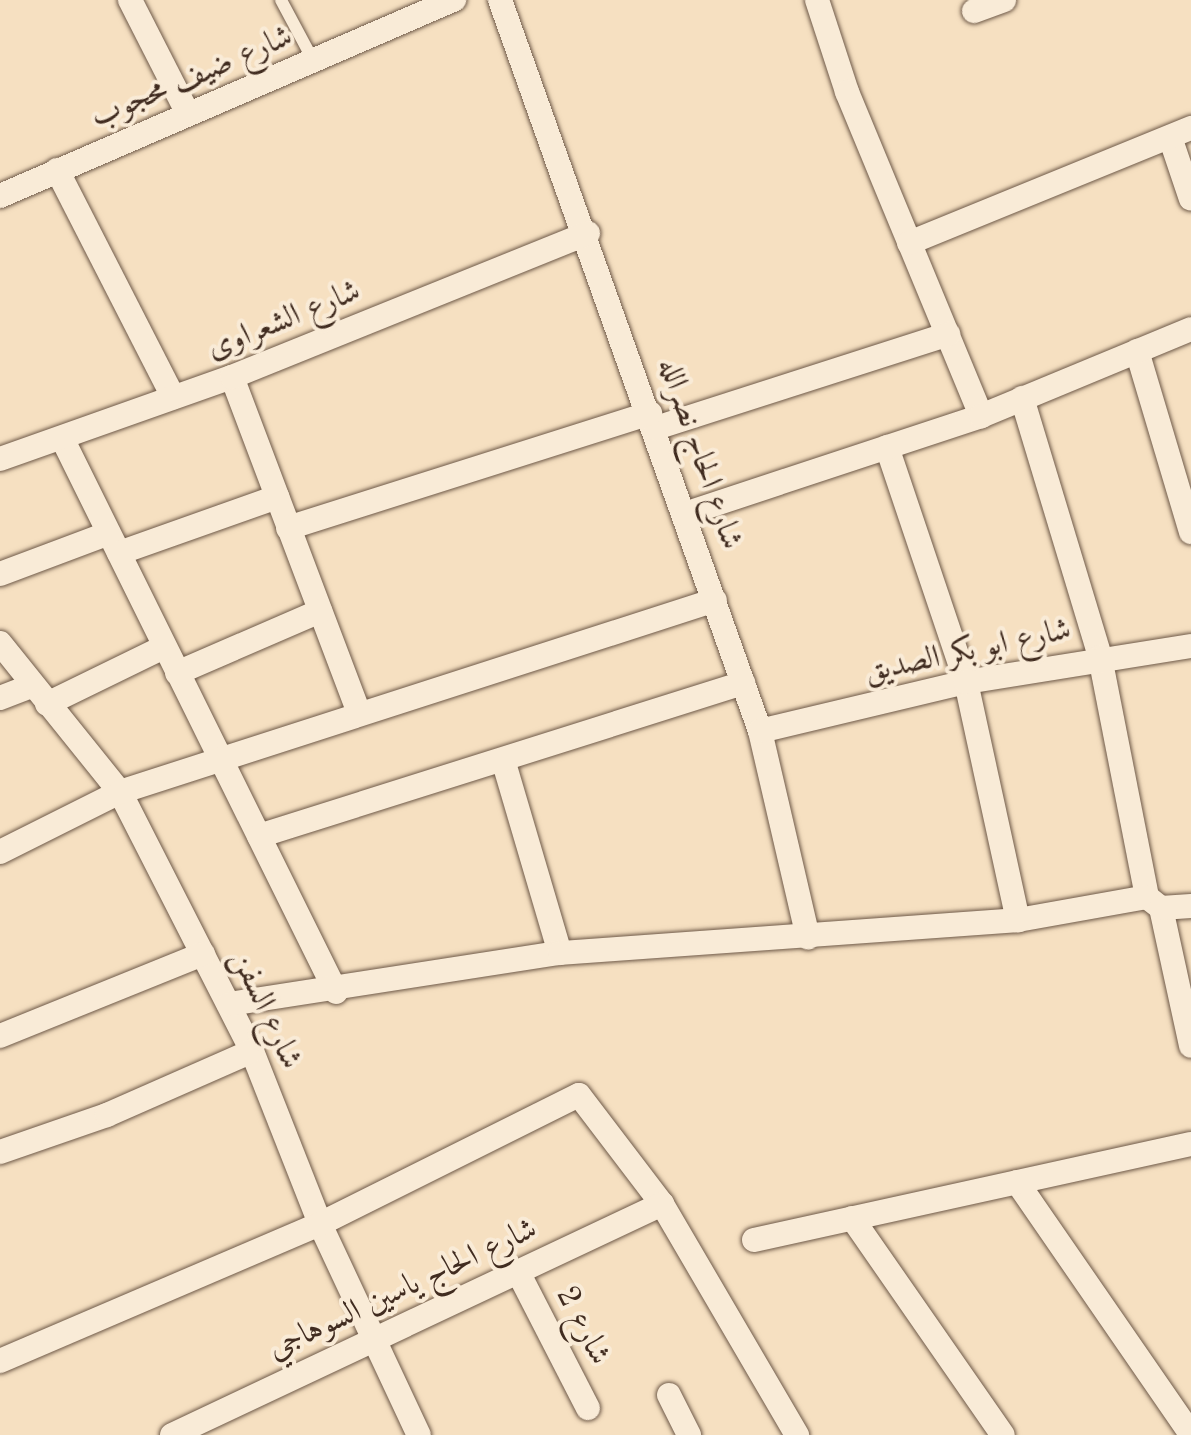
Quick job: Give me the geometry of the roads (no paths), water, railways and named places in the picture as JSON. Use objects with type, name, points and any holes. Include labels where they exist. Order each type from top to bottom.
[{"type":"street","points":[[130,0],[188,114]]},
{"type":"street","name":"شارع ضيف محجوب","points":[[0,196],[454,0]]},
{"type":"street","name":"شارع الحاج نصرالله","points":[[500,0],[588,233],[760,731],[808,938]]},
{"type":"street","points":[[817,0],[909,243],[981,416]]},
{"type":"street","points":[[974,11],[1004,0]]},
{"type":"street","points":[[909,243],[1180,132],[1191,199]]},
{"type":"street","points":[[57,170],[173,397]]},
{"type":"street","name":"شارع الشعراوى","points":[[0,459],[232,377],[588,233]]},
{"type":"street","points":[[685,514],[981,416],[1191,329]]},
{"type":"street","points":[[288,528],[948,334]]},
{"type":"street","points":[[1137,351],[1191,532]]},
{"type":"street","points":[[232,377],[359,713]]},
{"type":"street","points":[[1022,398],[1100,657],[1154,903],[1191,1046]]},
{"type":"street","points":[[62,438],[336,992]]},
{"type":"street","points":[[887,447],[966,682],[1018,920]]},
{"type":"street","points":[[0,574],[277,497]]},
{"type":"street","points":[[0,852],[120,792],[223,763],[359,713],[715,600]]},
{"type":"street","points":[[177,673],[320,611]]},
{"type":"street","name":"شارع السفن","points":[[0,643],[120,792],[252,1051],[320,1224],[419,1435]]},
{"type":"street","name":"شارع ابو بكر الصديق","points":[[760,731],[966,682],[1100,657],[1191,646]]},
{"type":"street","points":[[0,698],[40,695],[164,647]]},
{"type":"street","points":[[259,836],[504,763],[743,683]]},
{"type":"street","points":[[504,763],[560,953]]},
{"type":"street","points":[[229,1004],[336,992],[560,953],[808,938],[1018,920],[1154,903],[1191,906]]},
{"type":"street","points":[[0,1036],[203,954]]},
{"type":"street","points":[[0,1152],[107,1115],[252,1051]]},
{"type":"street","points":[[0,1361],[320,1224],[579,1095],[662,1204],[797,1435]]},
{"type":"street","points":[[754,1240],[1191,1144]]},
{"type":"street","points":[[1017,1182],[1191,1434]]},
{"type":"street","name":"شارع الحاج ياسين السوهاجي","points":[[172,1435],[662,1204]]},
{"type":"street","points":[[852,1218],[1003,1435]]},
{"type":"street","name":"شارع 2","points":[[518,1272],[588,1408]]},
{"type":"street","points":[[669,1395],[689,1435]]},
{"type":"lane","points":[[281,0],[313,60]]}]
